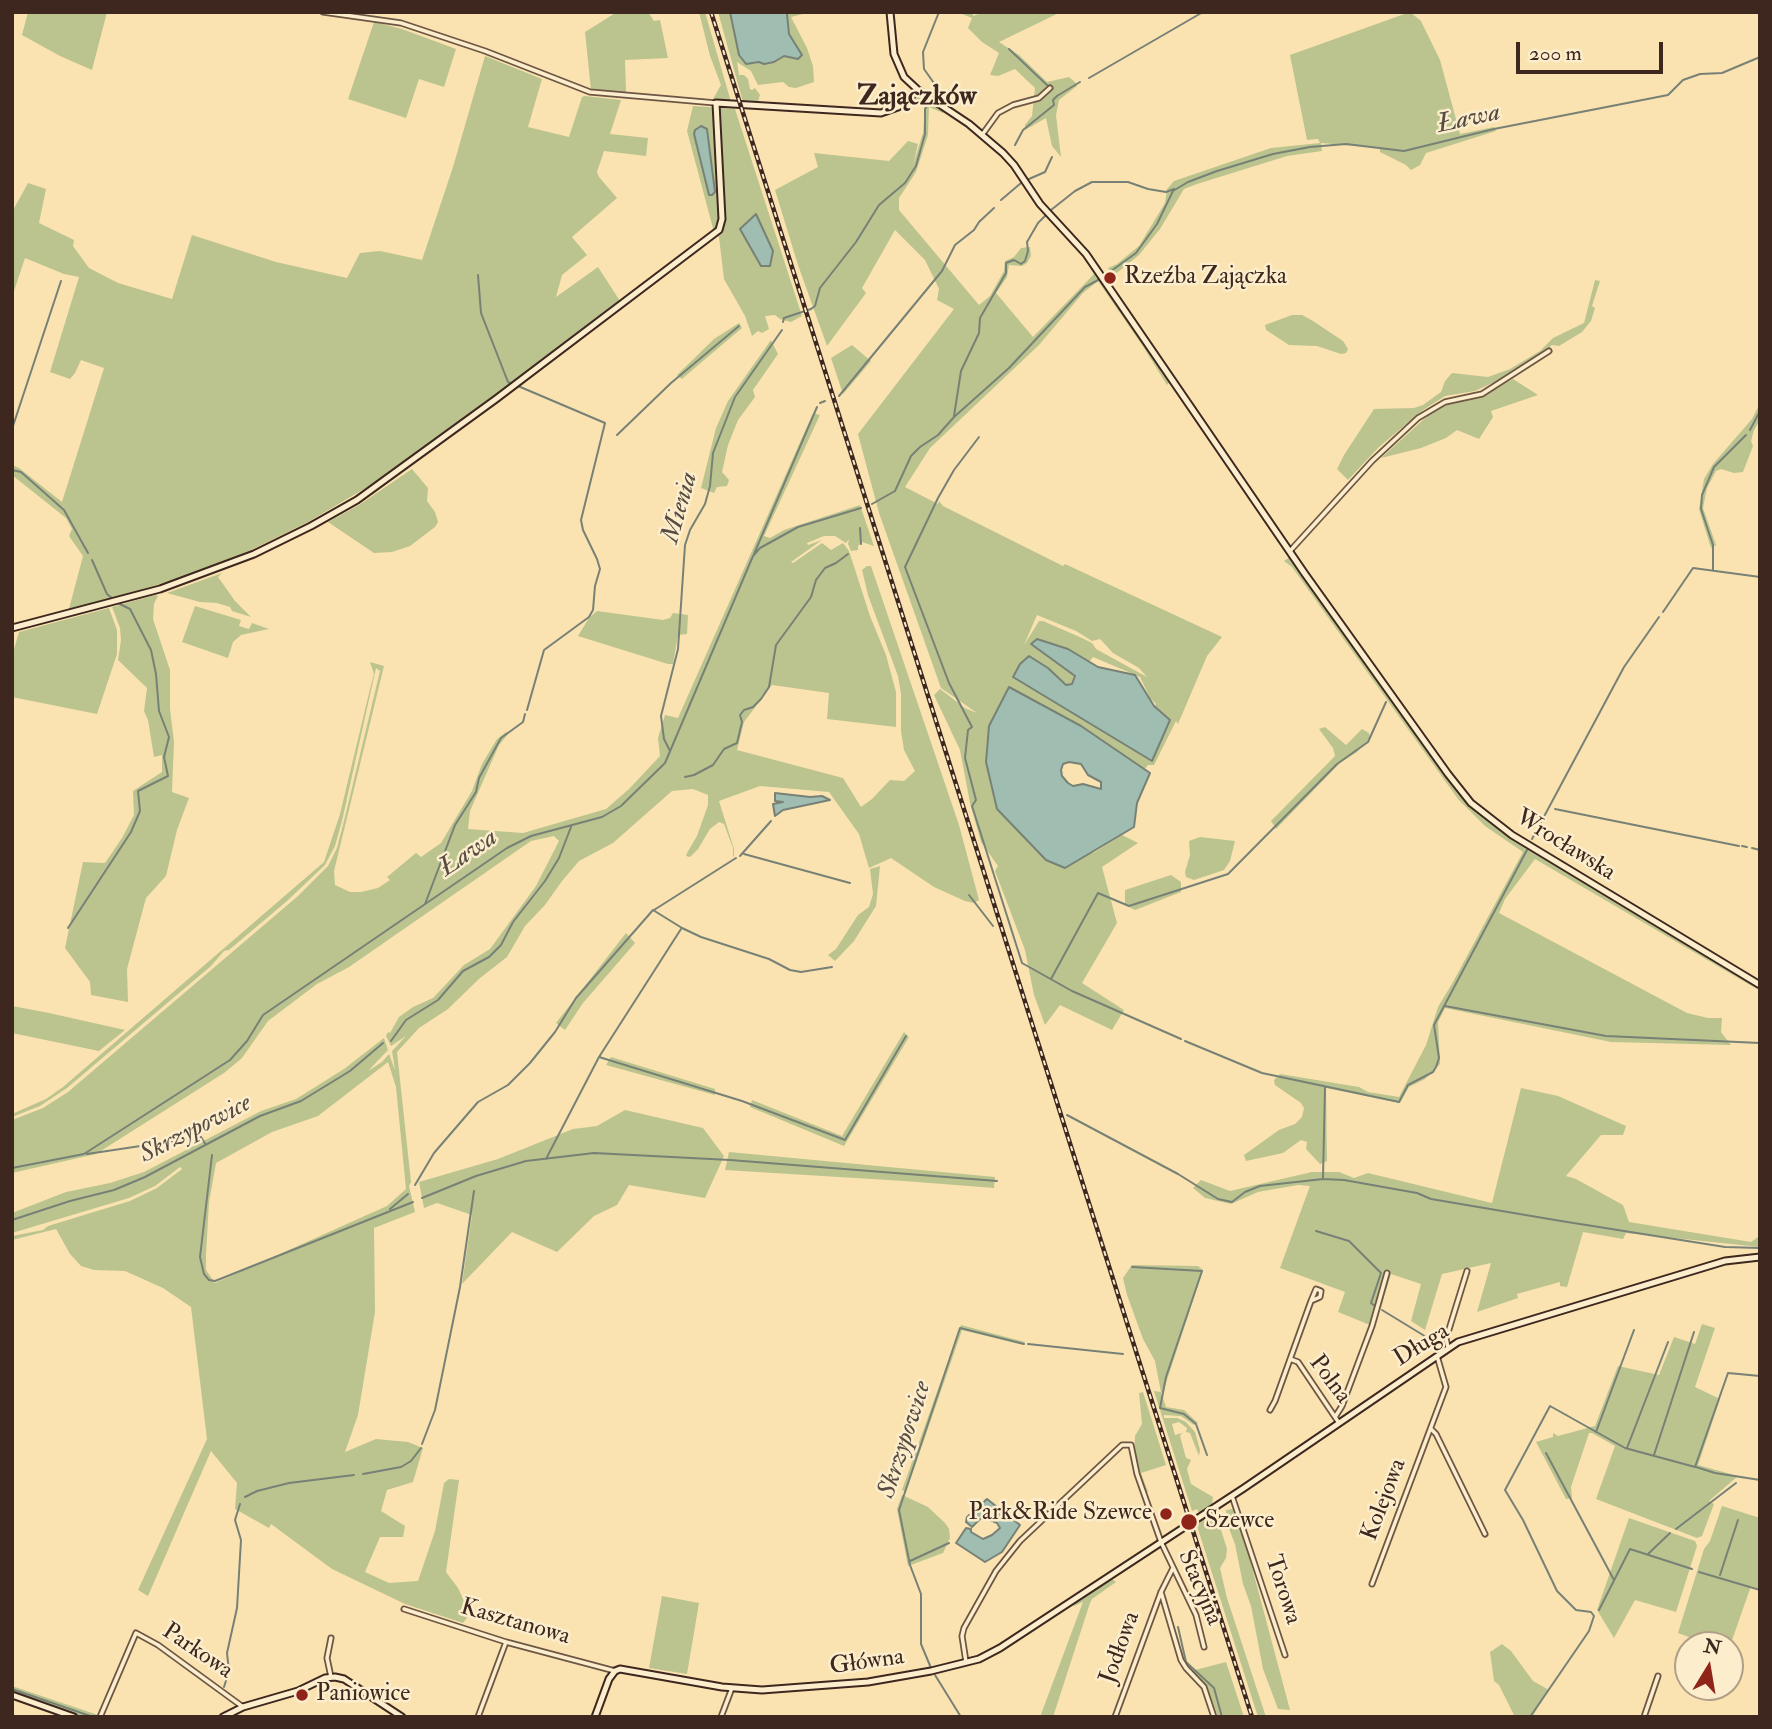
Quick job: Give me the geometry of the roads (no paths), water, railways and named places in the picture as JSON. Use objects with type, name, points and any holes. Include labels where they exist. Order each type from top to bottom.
[{"type":"street","points":[[323,12],[401,23],[485,51],[590,92],[881,113],[898,107],[918,90],[904,77],[898,64],[890,12]]},
{"type":"street","points":[[982,135],[998,113],[1013,105],[1039,98],[1050,88]]},
{"type":"street","name":"Wrocławska","points":[[918,90],[982,135],[1013,164],[1040,204],[1101,273],[1289,551],[1460,790],[1493,822],[1760,985]]},
{"type":"street","points":[[12,628],[121,600],[196,577],[254,554],[312,526],[357,500],[519,383],[719,230],[722,219],[716,103]]},
{"type":"street","points":[[1289,551],[1372,461],[1418,418],[1445,402],[1482,394],[1549,351]]},
{"type":"street","name":"Długa","points":[[1143,1554],[1448,1347],[1467,1338],[1725,1261],[1760,1257]]},
{"type":"street","points":[[1448,1347],[1446,1339],[1467,1271]]},
{"type":"street","points":[[1337,1420],[1372,1326],[1387,1273]]},
{"type":"street","name":"Polna","points":[[1270,1410],[1311,1301]]},
{"type":"street","name":"Kolejowa","points":[[1372,1584],[1446,1387],[1437,1355]]},
{"type":"street","name":"Polna","points":[[1290,1359],[1298,1362],[1337,1420]]},
{"type":"street","name":"Kolejowa","points":[[1431,1429],[1436,1434],[1485,1534]]},
{"type":"street","name":"Stacyjna","points":[[966,1664],[964,1628],[983,1591],[1002,1564],[1020,1541],[1122,1445],[1131,1445],[1137,1474],[1161,1542],[1196,1615],[1204,1647]]},
{"type":"street","name":"Torowa","points":[[1232,1496],[1285,1655]]},
{"type":"street","name":"Główna","points":[[615,1671],[634,1670],[732,1688],[762,1690],[850,1684],[966,1664],[1000,1648],[1143,1554]]},
{"type":"street","name":"Jodłowa","points":[[1115,1717],[1161,1592],[1173,1568]]},
{"type":"street","points":[[1161,1592],[1181,1660],[1204,1687],[1214,1717]]},
{"type":"street","name":"Kasztanowa","points":[[404,1609],[506,1642],[615,1671]]},
{"type":"street","name":"Parkowa","points":[[100,1717],[136,1633],[158,1644],[243,1707]]},
{"type":"street","points":[[331,1638],[327,1658],[331,1677]]},
{"type":"street","points":[[478,1717],[506,1642]]},
{"type":"street","points":[[595,1717],[609,1679],[615,1671]]},
{"type":"street","points":[[1644,1717],[1658,1676]]},
{"type":"street","points":[[223,1717],[243,1707],[306,1689],[331,1677],[344,1679],[402,1717]]},
{"type":"street","points":[[721,1717],[732,1688]]},
{"type":"street","points":[[12,1695],[74,1717]]},
{"type":"waterway","name":"Mienia","points":[[933,96],[936,86],[924,69],[923,52],[939,12]]},
{"type":"waterway","points":[[1089,78],[1203,12]]},
{"type":"waterway","points":[[1009,49],[1048,86]]},
{"type":"waterway","name":"Ława","points":[[1107,274],[1136,253],[1157,224],[1173,191],[1217,171],[1273,154],[1310,147],[1346,144],[1404,151],[1494,129],[1668,95],[1683,80],[1700,74],[1722,73],[1760,57]]},
{"type":"waterway","points":[[1015,145],[1023,130],[1054,105],[1053,100],[1057,96],[1080,82]]},
{"type":"waterway","name":"Mienia","points":[[783,322],[784,318],[815,306],[820,288],[856,242],[879,205],[905,183],[916,166],[925,134],[925,109],[930,100]]},
{"type":"waterway","points":[[1029,179],[1045,172],[1052,157]]},
{"type":"waterway","name":"Ława","points":[[1051,210],[1075,191],[1092,182],[1128,182],[1166,192],[1174,189]]},
{"type":"waterway","points":[[1001,200],[1021,183]]},
{"type":"waterway","points":[[839,396],[942,271],[955,245],[974,230],[994,208]]},
{"type":"waterway","name":"Ława","points":[[954,416],[961,371],[979,333],[980,318],[1006,273],[1006,263],[1014,260],[1021,264],[1025,261],[1027,242],[1046,215]]},
{"type":"waterway","points":[[478,275],[481,313],[508,382],[513,384]]},
{"type":"waterway","name":"Ława","points":[[872,504],[895,491],[911,456],[938,435],[954,417],[1009,368],[1085,287],[1100,279]]},
{"type":"waterway","points":[[12,429],[61,281]]},
{"type":"waterway","points":[[617,435],[671,383],[739,326]]},
{"type":"waterway","name":"Mienia","points":[[670,751],[664,739],[661,716],[678,649],[685,545],[705,504],[710,486],[713,453],[735,397],[782,330]]},
{"type":"waterway","points":[[518,386],[605,423],[581,520],[600,569],[593,610],[589,617],[544,650],[527,710]]},
{"type":"waterway","points":[[820,403],[825,401]]},
{"type":"waterway","points":[[754,554],[817,407]]},
{"type":"waterway","points":[[1750,430],[1760,411]]},
{"type":"waterway","points":[[1713,570],[1713,545],[1701,509],[1702,495],[1714,467],[1746,435]]},
{"type":"waterway","points":[[979,437],[954,470],[938,498],[905,567],[949,683],[972,727],[968,730],[965,758],[976,800],[972,806],[1022,963],[1072,991],[1181,1039]]},
{"type":"waterway","points":[[12,470],[21,472],[64,510],[88,553]]},
{"type":"waterway","name":"Ława","points":[[12,1168],[84,1154],[230,1060],[247,1041],[263,1015],[507,848],[531,836],[602,817],[621,806],[665,763],[753,556],[760,548],[798,527],[861,508]]},
{"type":"waterway","name":"Ława","points":[[860,528],[861,544]]},
{"type":"waterway","name":"Ława","points":[[685,777],[713,765],[724,749],[737,743],[742,722],[740,715],[744,710],[753,707],[769,687],[776,645],[811,597],[816,580],[825,568],[848,554]]},
{"type":"waterway","points":[[92,560],[107,594],[114,600]]},
{"type":"waterway","points":[[1663,612],[1693,568],[1760,577]]},
{"type":"waterway","points":[[68,928],[131,832],[140,811],[138,791],[168,776],[164,757],[169,737],[159,711],[151,650],[130,609],[118,603]]},
{"type":"waterway","points":[[1532,839],[1624,667],[1659,617]]},
{"type":"waterway","points":[[1051,979],[1098,893],[1129,906],[1228,874],[1337,764],[1368,742],[1386,702]]},
{"type":"waterway","points":[[425,904],[455,825],[476,792],[479,778],[501,738],[523,722],[525,714]]},
{"type":"waterway","points":[[1555,809],[1739,846]]},
{"type":"waterway","points":[[740,856],[771,821]]},
{"type":"waterway","name":"Skrzypowice","points":[[391,1041],[406,1020],[438,1000],[463,971],[489,957],[501,945],[513,922],[559,858],[571,827]]},
{"type":"waterway","points":[[1742,846],[1747,847]]},
{"type":"waterway","points":[[1752,848],[1760,850]]},
{"type":"waterway","points":[[1185,1041],[1262,1073],[1399,1102],[1408,1085],[1433,1072],[1436,1067],[1439,1058],[1434,1025],[1527,850]]},
{"type":"waterway","points":[[744,854],[850,883]]},
{"type":"waterway","points":[[654,910],[736,858]]},
{"type":"waterway","points":[[969,895],[993,926]]},
{"type":"waterway","points":[[415,1185],[434,1153],[478,1102],[508,1085],[530,1063],[555,1032],[576,998],[653,910],[701,937],[769,959],[790,970],[801,972],[832,967]]},
{"type":"waterway","points":[[546,1159],[599,1057],[681,929]]},
{"type":"waterway","points":[[1445,1006],[1606,1036],[1760,1043]]},
{"type":"waterway","points":[[599,1057],[742,1101],[845,1140],[906,1036]]},
{"type":"waterway","name":"Skrzypowice","points":[[12,1220],[114,1190],[145,1177],[260,1116],[301,1101],[350,1071],[383,1043]]},
{"type":"waterway","points":[[1323,1178],[1325,1087]]},
{"type":"waterway","points":[[1067,1115],[1178,1174],[1218,1199],[1232,1202],[1245,1192],[1260,1186],[1323,1179],[1344,1180],[1417,1193],[1431,1199],[1561,1221],[1725,1247],[1760,1248]]},
{"type":"waterway","points":[[87,1154],[201,1137],[206,1145]]},
{"type":"waterway","points":[[422,1198],[476,1176],[526,1161],[594,1153],[730,1160],[997,1181]]},
{"type":"waterway","points":[[212,1155],[200,1257],[204,1274],[209,1280],[215,1281],[413,1202]]},
{"type":"waterway","points":[[422,1444],[435,1410],[460,1287],[474,1191]]},
{"type":"waterway","points":[[390,1209],[408,1194]]},
{"type":"waterway","points":[[1316,1231],[1349,1241],[1381,1273],[1371,1303],[1375,1306]]},
{"type":"waterway","points":[[1132,1267],[1202,1271],[1166,1377],[1160,1408],[1184,1414],[1196,1424],[1207,1455]]},
{"type":"waterway","points":[[1382,1310],[1423,1335],[1438,1348]]},
{"type":"waterway","name":"Skrzypowice","points":[[931,1668],[921,1644],[921,1594],[910,1565],[899,1510],[960,1328],[1024,1344]]},
{"type":"waterway","points":[[1596,1432],[1634,1330]]},
{"type":"waterway","points":[[1654,1455],[1694,1332]]},
{"type":"waterway","points":[[1627,1448],[1668,1342]]},
{"type":"waterway","name":"Skrzypowice","points":[[1028,1344],[1123,1354]]},
{"type":"waterway","points":[[1530,1717],[1589,1631],[1594,1616],[1591,1612],[1576,1610],[1557,1591],[1523,1520],[1505,1490],[1550,1406],[1625,1448],[1695,1467],[1728,1373],[1760,1376]]},
{"type":"waterway","points":[[363,1474],[401,1467],[411,1461],[421,1448]]},
{"type":"waterway","points":[[1546,1453],[1614,1580]]},
{"type":"waterway","points":[[1696,1467],[1760,1480]]},
{"type":"waterway","points":[[245,1497],[289,1483],[354,1475]]},
{"type":"waterway","points":[[1676,1529],[1736,1483]]},
{"type":"waterway","points":[[224,1687],[229,1671],[227,1653],[237,1608],[241,1540],[235,1520],[240,1504]]},
{"type":"waterway","points":[[1720,1575],[1738,1520]]},
{"type":"waterway","points":[[1648,1554],[1670,1533]]},
{"type":"waterway","points":[[910,1561],[949,1543]]},
{"type":"waterway","points":[[1599,1610],[1630,1549],[1692,1569]]},
{"type":"waterway","points":[[1699,1572],[1760,1590]]},
{"type":"waterway","points":[[1178,1627],[1186,1662],[1214,1688],[1222,1717]]},
{"type":"waterway","name":"Skrzypowice","points":[[935,1675],[961,1717]]},
{"type":"waterway","points":[[12,1689],[93,1717]]},
{"type":"railway","points":[[711,12],[1252,1717]]},
{"type":"place","name":"Rzeźba Zajączka","points":[[1110,278]]},
{"type":"place","name":"Park&Ride Szewce","points":[[1166,1514]]},
{"type":"place","name":"Szewce","points":[[1189,1522]]},
{"type":"place","name":"Paniowice","points":[[302,1695]]},
{"type":"district","name":"Zajączków","points":[[917,98]]}]
